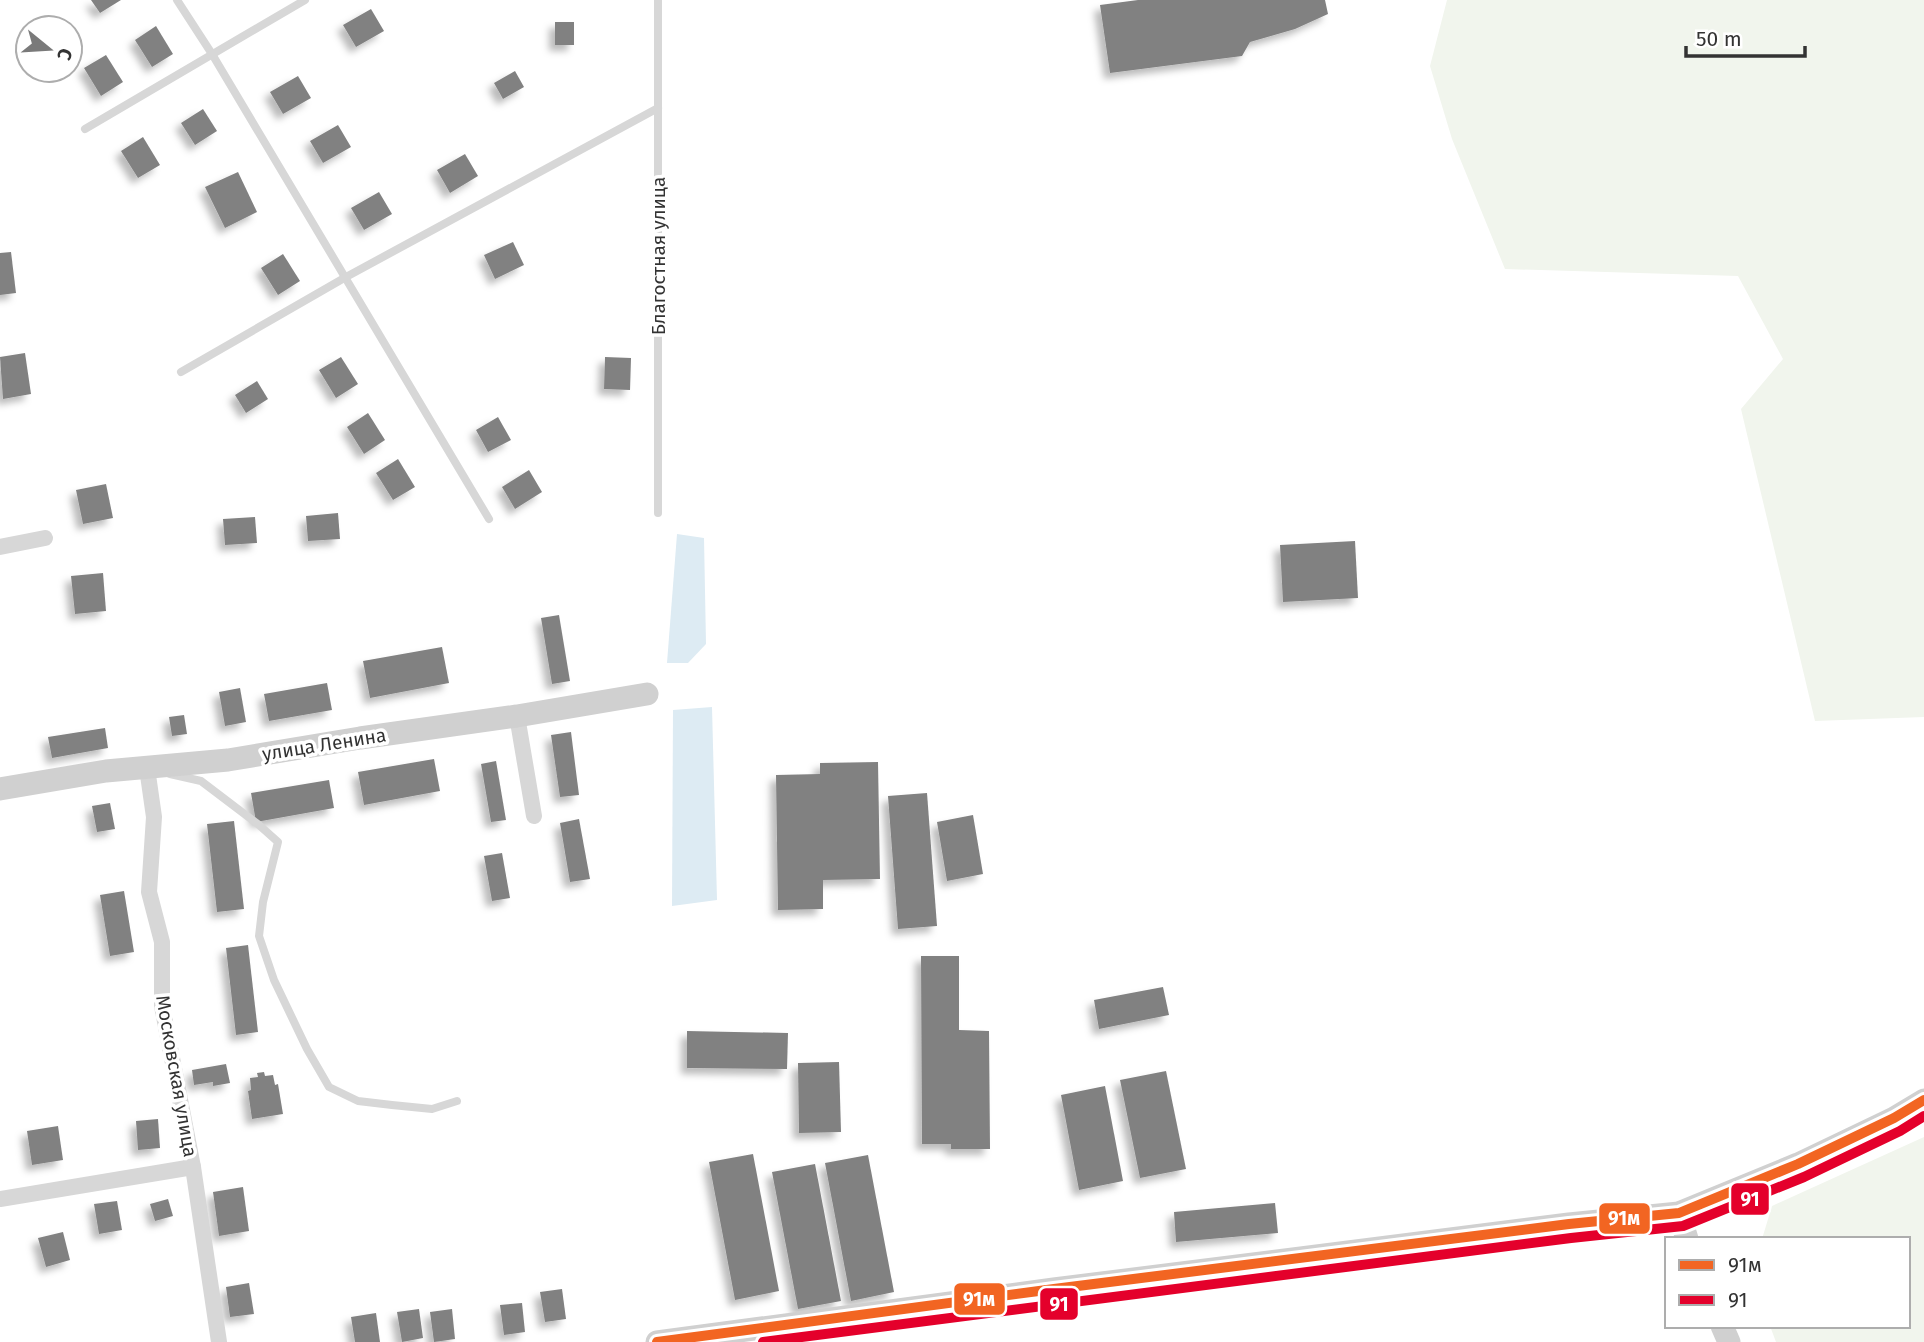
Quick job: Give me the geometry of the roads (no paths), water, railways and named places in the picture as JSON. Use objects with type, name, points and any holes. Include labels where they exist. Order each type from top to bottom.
[{"type":"street","points":[[0,547],[45,538]]},
{"type":"street","name":"улица Ленина","points":[[0,789],[106,771],[228,760],[647,694]]},
{"type":"street","points":[[517,716],[534,816]]},
{"type":"street","name":"Московская улица","points":[[147,768],[154,817],[149,892],[162,942],[162,1006],[193,1167],[219,1342]]},
{"type":"street","points":[[657,1342],[1081,1285],[1569,1224],[1679,1213],[1773,1175],[1894,1118],[1924,1100]]},
{"type":"street","points":[[0,1199],[193,1167]]},
{"type":"street","points":[[1679,1213],[1686,1237]]},
{"type":"lane","points":[[177,0],[212,54],[489,519]]},
{"type":"lane","points":[[85,129],[304,0]]},
{"type":"lane","name":"Благостная улица","points":[[657,513],[658,0]]},
{"type":"lane","points":[[181,372],[346,277],[657,108]]},
{"type":"lane","points":[[147,768],[201,781],[278,842],[263,902],[260,936],[274,980],[307,1049],[329,1087],[358,1101],[392,1105],[432,1109],[457,1101]]}]
